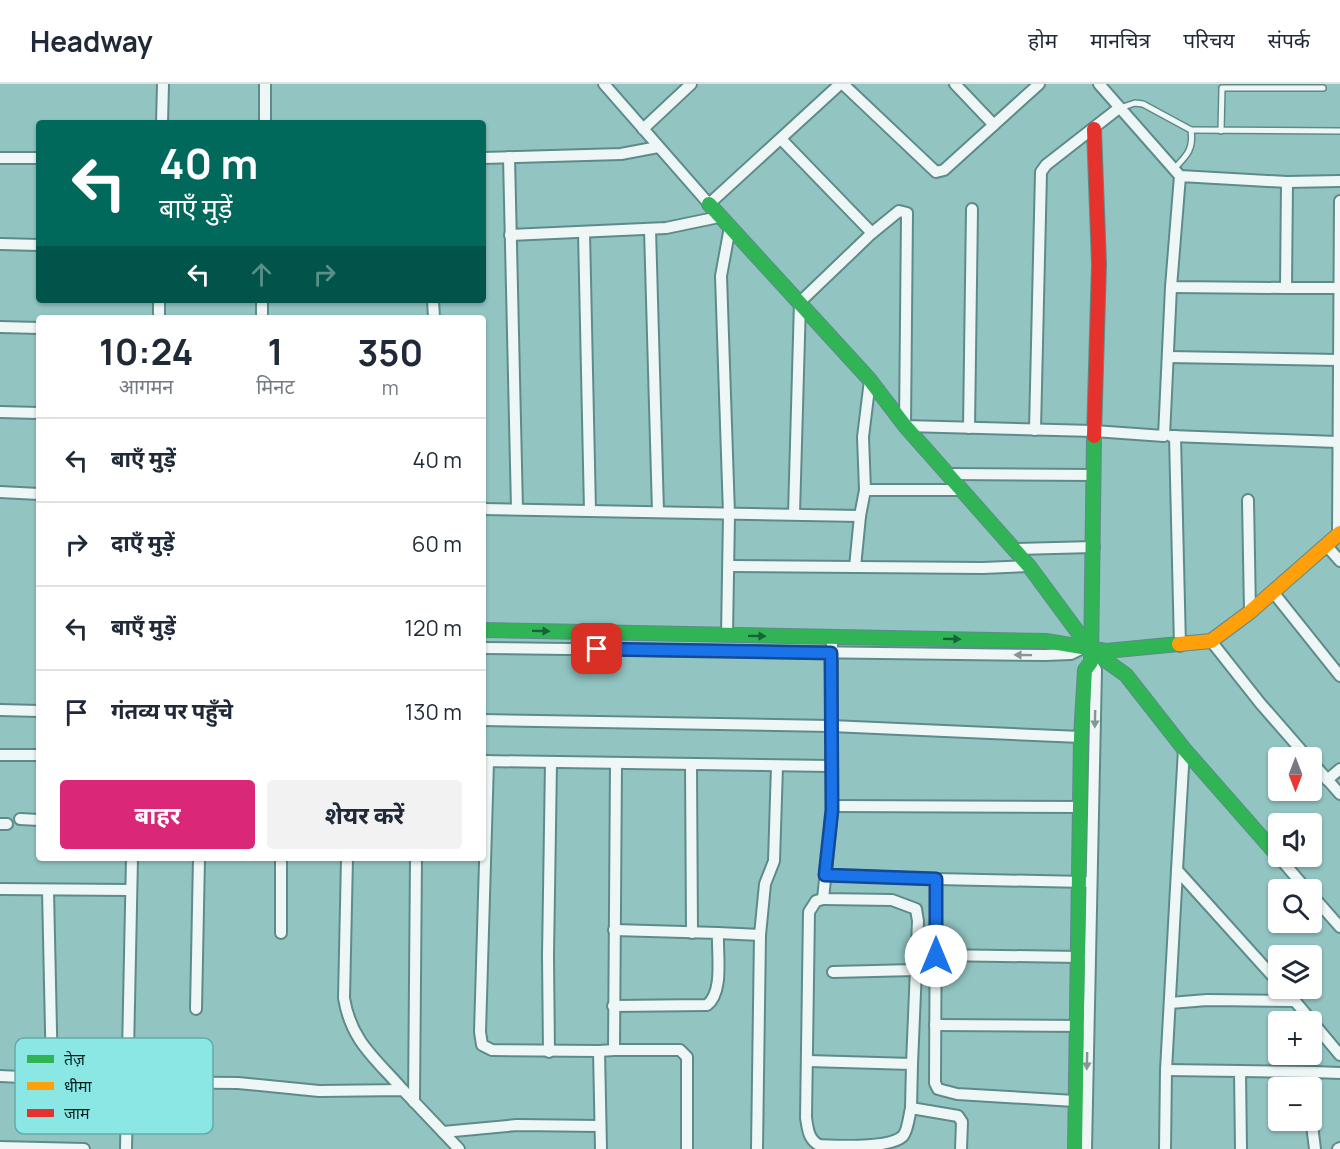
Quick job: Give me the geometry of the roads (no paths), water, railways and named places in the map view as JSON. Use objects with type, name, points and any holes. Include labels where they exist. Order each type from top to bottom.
[{"type":"street","points":[[162,120],[163,84]]},
{"type":"street","points":[[265,120],[266,84]]},
{"type":"street","points":[[604,84],[718,217],[800,302],[870,380],[905,426],[1029,566],[1088,654],[1096,670],[1080,957],[1086,1149]]},
{"type":"street","points":[[643,129],[691,84]]},
{"type":"street","points":[[709,204],[841,84],[936,172],[944,170],[1039,84]]},
{"type":"street","points":[[955,84],[994,125]]},
{"type":"street","points":[[1099,84],[1177,173],[1287,182],[1340,181]]},
{"type":"street","points":[[1035,430],[1040,181],[1046,165],[1119,108]]},
{"type":"street","points":[[1075,1149],[1075,1101],[1082,1025],[1085,882],[1081,807],[1081,737],[1094,547],[1094,431],[1099,264],[1094,129]]},
{"type":"street","points":[[781,139],[872,232]]},
{"type":"street","points":[[486,158],[621,154],[658,147]]},
{"type":"street","points":[[0,158],[36,158]]},
{"type":"street","points":[[509,158],[517,509]]},
{"type":"street","points":[[1177,173],[1168,357],[1180,646]]},
{"type":"street","points":[[1286,288],[1287,182]]},
{"type":"street","points":[[486,648],[1045,656],[1180,646],[1211,641],[1250,612],[1339,534],[1337,442],[1340,201]]},
{"type":"street","points":[[969,428],[972,209]]},
{"type":"street","points":[[794,514],[800,302],[872,232],[899,211],[907,213],[905,426]]},
{"type":"street","points":[[510,235],[650,229],[718,217]]},
{"type":"street","points":[[727,636],[729,514],[721,276],[730,227]]},
{"type":"street","points":[[650,229],[658,512]]},
{"type":"street","points":[[584,232],[590,511]]},
{"type":"street","points":[[0,244],[36,245]]},
{"type":"street","points":[[1171,287],[1286,288],[1339,295]]},
{"type":"street","points":[[0,327],[36,328]]},
{"type":"street","points":[[1168,357],[1338,360]]},
{"type":"street","points":[[855,567],[865,490],[863,437],[870,380]]},
{"type":"street","points":[[0,412],[36,413]]},
{"type":"street","points":[[905,426],[1094,431],[1337,442]]},
{"type":"street","points":[[948,474],[1094,475]]},
{"type":"street","points":[[865,490],[962,490]]},
{"type":"street","points":[[0,492],[36,494]]},
{"type":"street","points":[[1248,500],[1250,612]]},
{"type":"street","points":[[486,509],[860,516]]},
{"type":"street","points":[[1326,545],[1340,561]]},
{"type":"street","points":[[1014,549],[1094,547]]},
{"type":"street","points":[[729,566],[1029,566]]},
{"type":"street","points":[[1273,592],[1340,676]]},
{"type":"street","points":[[486,630],[1070,643],[1126,675],[1184,749],[1268,845]]},
{"type":"street","points":[[824,899],[832,806],[832,637]]},
{"type":"street","points":[[1211,641],[1260,704],[1299,747]]},
{"type":"street","points":[[0,710],[36,711]]},
{"type":"street","points":[[486,720],[831,726],[1081,737]]},
{"type":"street","points":[[1166,1149],[1166,1070],[1184,749]]},
{"type":"street","points":[[0,755],[36,755]]},
{"type":"street","points":[[486,761],[831,766]]},
{"type":"street","points":[[549,1052],[551,762]]},
{"type":"street","points":[[614,1050],[612,1006],[616,763]]},
{"type":"street","points":[[691,764],[692,933]]},
{"type":"street","points":[[757,1149],[760,935],[765,885],[774,861],[777,765]]},
{"type":"street","points":[[1327,780],[1340,769]]},
{"type":"street","points":[[1322,774],[1340,794]]},
{"type":"street","points":[[832,806],[1081,807]]},
{"type":"street","points":[[20,819],[36,820]]},
{"type":"street","points":[[128,1038],[132,861]]},
{"type":"street","points":[[196,1009],[199,861]]},
{"type":"street","points":[[281,861],[281,933]]},
{"type":"street","points":[[346,861],[344,998],[347,1018],[353,1034],[459,1149]]},
{"type":"street","points":[[414,1102],[416,861]]},
{"type":"street","points":[[483,861],[480,1032],[482,1045],[492,1050],[549,1052],[680,1050],[687,1057],[687,1149]]},
{"type":"street","points":[[1287,867],[1298,879]]},
{"type":"street","points":[[1177,870],[1268,971]]},
{"type":"street","points":[[825,875],[1085,882]]},
{"type":"street","points":[[936,879],[934,1083],[938,1089],[957,1094],[1075,1101]]},
{"type":"street","points":[[0,889],[130,890]]},
{"type":"street","points":[[48,890],[51,1038]]},
{"type":"street","points":[[824,899],[892,900],[916,909],[918,921],[911,1108],[904,1134],[895,1142],[882,1146],[819,1145],[813,1142],[809,1134],[806,1118],[809,912],[816,901],[824,899]]},
{"type":"street","points":[[1322,907],[1340,927]]},
{"type":"street","points":[[614,930],[760,935]]},
{"type":"street","points":[[612,1006],[706,1005],[714,999],[716,989],[718,933]]},
{"type":"street","points":[[936,956],[1080,957]]},
{"type":"street","points":[[833,972],[915,970]]},
{"type":"street","points":[[1170,1003],[1207,1000],[1295,1001],[1340,1055]]},
{"type":"street","points":[[935,1025],[1082,1025]]},
{"type":"street","points":[[599,1052],[601,1149]]},
{"type":"street","points":[[808,1061],[912,1064]]},
{"type":"street","points":[[1166,1070],[1340,1073]]},
{"type":"street","points":[[1240,1071],[1241,1149]]},
{"type":"street","points":[[1313,1072],[1312,1125],[1315,1149]]},
{"type":"street","points":[[0,1076],[15,1076]]},
{"type":"street","points":[[213,1083],[238,1083],[320,1091],[403,1090]]},
{"type":"street","points":[[911,1108],[958,1116],[962,1122],[961,1149]]},
{"type":"street","points":[[443,1132],[517,1125],[600,1126]]},
{"type":"street","points":[[126,1134],[126,1149]]},
{"type":"street","points":[[0,1147],[84,1149]]},
{"type":"lane","points":[[1221,131],[1222,88],[1323,88]]},
{"type":"lane","points":[[1119,108],[1135,102],[1143,104],[1191,130],[1340,131]]},
{"type":"lane","points":[[1177,173],[1193,143],[1191,130]]}]
